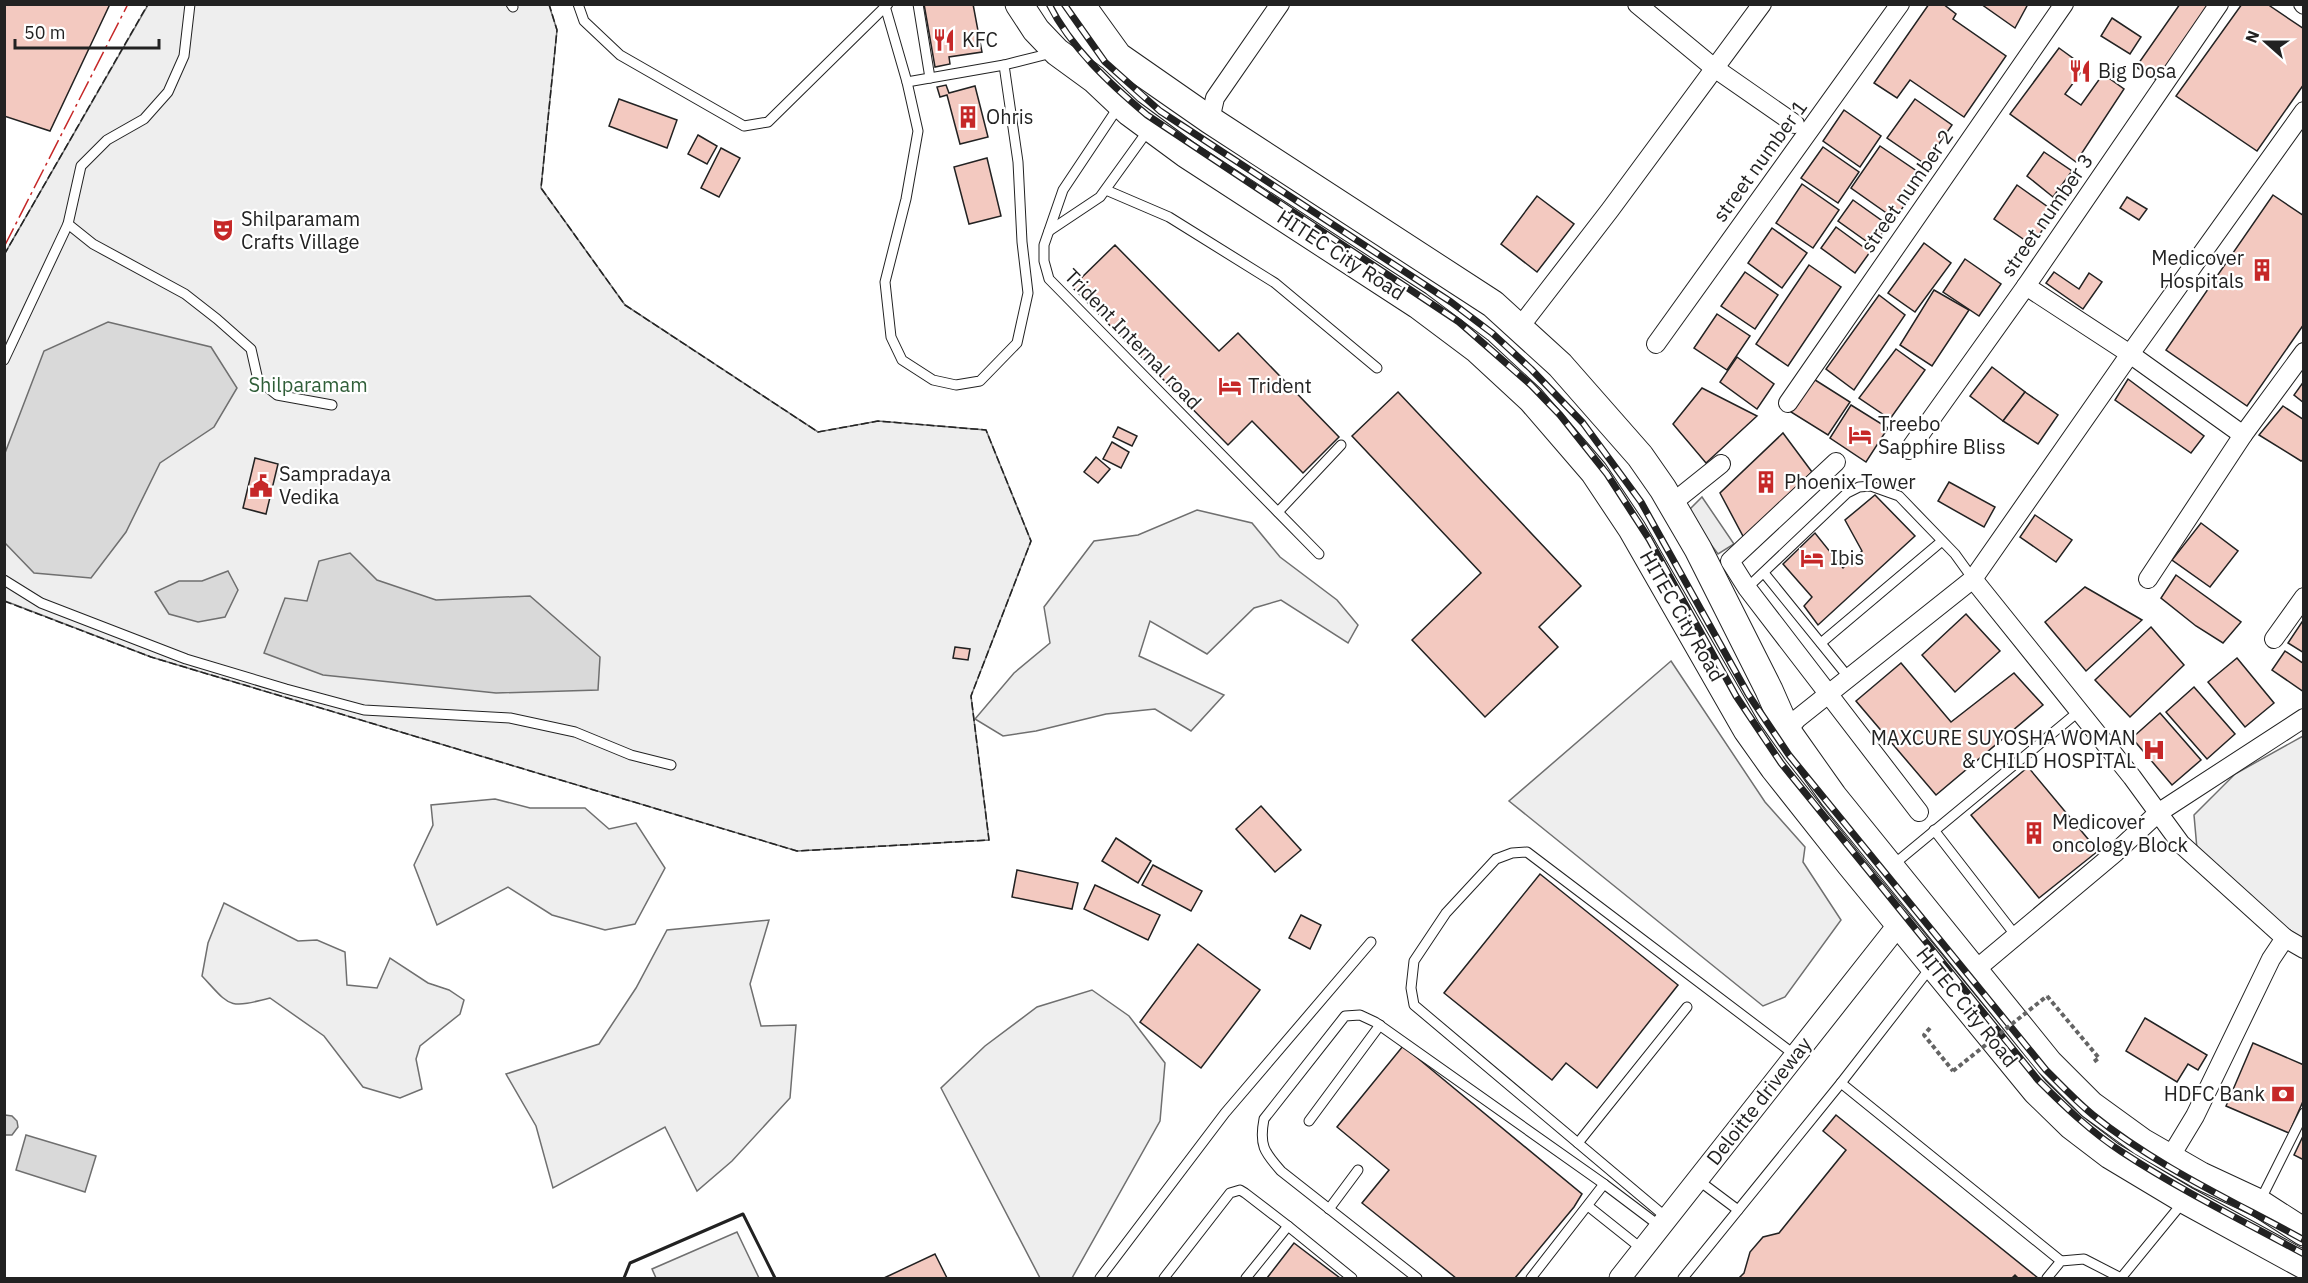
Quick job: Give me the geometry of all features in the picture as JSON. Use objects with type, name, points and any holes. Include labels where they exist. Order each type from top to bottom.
[{"type":"main road","name":"HITEC City Road","points":[[1019,4],[1036,30],[1057,52],[1094,79],[1120,105],[1186,154],[1418,304],[1478,350],[1531,399],[1594,472],[1632,529],[1747,730],[1809,813],[1932,965],[2036,1090],[2072,1125],[2110,1155],[2193,1188],[2259,1203],[2304,1232]]},
{"type":"main road","points":[[1039,4],[1056,34],[1094,79]]},
{"type":"main road","points":[[1073,4],[1085,22],[1118,56]]},
{"type":"main road","name":"HITEC City Road","points":[[1083,4],[1118,56],[1210,120],[1493,304],[1560,364],[1640,456],[1671,504],[1698,549],[1769,690],[1787,731],[1833,796],[1974,971],[2068,1084],[2091,1105],[2169,1159],[2193,1188],[2304,1265]]},
{"type":"street","points":[[1210,120],[1215,98],[1280,4]]},
{"type":"street","points":[[1637,4],[1713,67],[1795,124]]},
{"type":"street","points":[[1521,331],[1526,318],[1610,210],[1713,67],[1762,4]]},
{"type":"street","name":"street number 1","points":[[1656,344],[1900,4]]},
{"type":"street","name":"street number 2","points":[[1788,404],[2064,4]]},
{"type":"street","name":"street number 3","points":[[1909,450],[2026,286],[2219,4]]},
{"type":"street","points":[[1787,731],[1797,719],[1973,579],[2304,111]]},
{"type":"street","points":[[2026,286],[2130,354],[2243,435]]},
{"type":"street","points":[[2148,579],[2243,435],[2304,352]]},
{"type":"street","points":[[1830,463],[1727,557],[1748,588],[1919,812]]},
{"type":"street","points":[[1671,504],[1721,464]]},
{"type":"street","points":[[1973,579],[2132,777],[2181,844],[2284,938],[2304,949]]},
{"type":"street","points":[[2274,639],[2304,597]]},
{"type":"street","points":[[1974,971],[2116,852],[2158,813],[2304,718]]},
{"type":"street","name":"Deloitte driveway","points":[[1620,1278],[1899,924]]},
{"type":"street","points":[[2169,1159],[2195,1116],[2233,1034],[2284,938]]},
{"type":"lane","points":[[4,360],[68,224],[81,166],[107,140],[144,118],[168,92],[183,56],[190,4]]},
{"type":"lane","points":[[578,4],[584,21],[620,55],[744,126],[768,122],[886,5],[918,131],[906,199],[885,282],[891,337],[902,360],[933,380],[956,385],[980,381],[1017,343],[1028,293],[1022,242],[1018,162],[1004,65]]},
{"type":"lane","points":[[918,4],[930,78]]},
{"type":"lane","points":[[907,82],[1004,65],[1057,52]]},
{"type":"lane","name":"Trident Internal road","points":[[1120,105],[1063,190],[1044,253],[1049,279],[1319,554]]},
{"type":"lane","points":[[1049,231],[1100,197],[1150,128]]},
{"type":"lane","points":[[1106,190],[1169,217],[1275,283],[1377,368]]},
{"type":"lane","points":[[68,224],[93,244],[185,294],[217,319],[251,349],[258,380],[277,395],[332,405]]},
{"type":"lane","points":[[1278,512],[1341,445]]},
{"type":"lane","points":[[1748,588],[1847,493],[1859,487],[1870,486],[1899,496],[1942,541],[1973,579]]},
{"type":"lane","points":[[1821,643],[1942,541]]},
{"type":"lane","points":[[1764,573],[1849,678]]},
{"type":"lane","points":[[4,580],[41,603],[186,659],[286,689],[363,710],[510,718],[575,732],[631,755],[670,765]]},
{"type":"lane","points":[[1890,867],[2078,712]]},
{"type":"lane","points":[[1934,830],[2016,936]]},
{"type":"lane","points":[[1664,1223],[1578,1143],[1414,1005],[1411,988],[1414,961],[1446,913],[1496,859],[1512,853],[1527,852],[1795,1055]]},
{"type":"lane","points":[[1100,1278],[1225,1113],[1371,942]]},
{"type":"lane","points":[[1683,1278],[1841,1083],[1932,965]]},
{"type":"lane","points":[[1578,1143],[1687,1007]]},
{"type":"lane","points":[[1417,1278],[1281,1171],[1266,1154],[1261,1137],[1264,1119],[1345,1016],[1360,1015],[1380,1025],[1604,1184],[1664,1223]]},
{"type":"lane","points":[[1309,1122],[1380,1025]]},
{"type":"lane","points":[[1841,1083],[2061,1261],[2084,1259],[2121,1278],[2193,1188]]},
{"type":"lane","points":[[2259,1203],[2304,1113]]},
{"type":"lane","points":[[1329,1209],[1358,1170]]},
{"type":"lane","points":[[1698,1180],[1738,1210]]},
{"type":"lane","points":[[1531,1278],[1604,1184]]},
{"type":"lane","points":[[1164,1278],[1230,1193],[1235,1191],[1245,1193],[1352,1278]]},
{"type":"lane","points":[[1588,1206],[1642,1249]]},
{"type":"lane","points":[[1246,1278],[1288,1226]]},
{"type":"lane","points":[[2047,1278],[2061,1261]]},
{"type":"path","points":[[1930,1028],[1924,1035],[1953,1071],[2047,996],[2099,1058],[2092,1062]]},
{"type":"green space","name":"Shilparamam","points":[[148,5],[549,5],[557,30],[541,188],[625,305],[818,432],[878,421],[986,430],[1031,541],[971,696],[989,840],[797,851],[151,657],[5,601],[4,255]]},
{"type":"green space","points":[[1197,510],[1252,523],[1280,557],[1337,600],[1358,625],[1348,643],[1281,600],[1254,608],[1207,654],[1150,621],[1139,656],[1224,695],[1191,731],[1155,709],[1106,714],[1036,731],[1003,736],[975,719],[1014,673],[1050,643],[1044,607],[1094,541],[1138,535]]},
{"type":"green space","points":[[1671,661],[1765,802],[1805,847],[1803,862],[1841,920],[1785,997],[1763,1006],[1509,801]]},
{"type":"green space","points":[[2303,736],[2303,942],[2197,849],[2194,815],[2235,774]]},
{"type":"green space","points":[[495,799],[530,808],[585,808],[609,829],[636,823],[665,868],[635,924],[605,930],[552,915],[508,887],[437,925],[414,865],[433,825],[431,805]]},
{"type":"green space","points":[[224,903],[298,941],[317,940],[345,952],[347,985],[377,988],[390,958],[428,983],[449,990],[464,1000],[460,1014],[420,1046],[416,1059],[422,1089],[400,1098],[363,1087],[324,1036],[270,998],[237,1004],[231,1003],[219,994],[202,976],[208,943]]},
{"type":"green space","points":[[769,920],[750,984],[761,1026],[796,1025],[790,1098],[732,1161],[697,1191],[665,1127],[553,1188],[536,1126],[506,1074],[599,1044],[636,988],[667,930]]},
{"type":"green space","points":[[1092,990],[1129,1016],[1165,1063],[1160,1121],[1072,1278],[1040,1278],[941,1088],[985,1046],[1037,1007]]},
{"type":"green space","points":[[737,1232],[759,1278],[656,1278],[652,1269]]},
{"type":"shaded area","points":[[108,322],[211,347],[237,388],[214,427],[160,463],[126,532],[91,578],[34,573],[5,543],[5,453],[44,351]]},
{"type":"shaded area","points":[[1702,497],[1734,544],[1718,554],[1687,512]]},
{"type":"shaded area","points":[[350,553],[377,580],[436,600],[530,596],[600,657],[598,690],[496,693],[323,675],[264,653],[285,598],[307,601],[319,561]]},
{"type":"shaded area","points":[[228,571],[238,590],[225,617],[198,622],[169,614],[155,592],[179,581],[202,581]]},
{"type":"shaded area","points":[[5,1115],[12,1116],[17,1121],[18,1127],[12,1135],[5,1135]]},
{"type":"shaded area","points":[[26,1135],[96,1156],[85,1192],[16,1170]]},
{"type":"building","points":[[4,4],[110,4],[50,131],[4,116]]},
{"type":"building","points":[[924,4],[973,4],[982,52],[949,57],[950,64],[935,67]]},
{"type":"building","points":[[1929,4],[1943,4],[1956,14],[1953,19],[2006,56],[1964,117],[1910,80],[1897,98],[1874,83]]},
{"type":"building","points":[[1981,4],[2028,4],[2015,28]]},
{"type":"building","points":[[2180,4],[2209,4],[2160,82],[2136,67]]},
{"type":"building","points":[[2242,4],[2267,4],[2304,29],[2304,84],[2257,151],[2176,96]]},
{"type":"building","points":[[2112,18],[2141,37],[2130,54],[2101,36]]},
{"type":"building","points":[[2059,48],[2085,67],[2065,94],[2081,105],[2103,74],[2124,89],[2076,162],[2010,114]]},
{"type":"building","name":"Ohris","points":[[946,85],[949,93],[975,86],[988,137],[960,144],[947,95],[940,97],[937,87]]},
{"type":"building","points":[[619,99],[677,120],[667,148],[609,126]]},
{"type":"building","points":[[1915,99],[1952,125],[1925,164],[1887,138]]},
{"type":"building","points":[[1844,110],[1881,136],[1860,167],[1823,141]]},
{"type":"building","points":[[698,135],[717,146],[707,164],[688,154]]},
{"type":"building","points":[[1880,146],[1924,176],[1895,219],[1851,188]]},
{"type":"building","points":[[1823,147],[1859,172],[1838,203],[1801,178]]},
{"type":"building","points":[[721,148],[740,158],[719,197],[701,188]]},
{"type":"building","points":[[2044,152],[2072,171],[2053,197],[2027,176]]},
{"type":"building","points":[[987,158],[1001,216],[969,224],[954,167]]},
{"type":"building","points":[[1802,184],[1839,210],[1813,248],[1776,223]]},
{"type":"building","points":[[2017,185],[2055,212],[2032,245],[1994,219]]},
{"type":"building","name":"Medicover Hospitals","points":[[2273,195],[2304,216],[2304,324],[2247,406],[2166,350]]},
{"type":"building","points":[[1537,196],[1574,224],[1537,272],[1501,244]]},
{"type":"building","points":[[2127,197],[2147,209],[2139,220],[2120,208]]},
{"type":"building","points":[[1853,200],[1888,225],[1873,246],[1838,221]]},
{"type":"building","points":[[1836,227],[1870,252],[1855,273],[1821,248]]},
{"type":"building","points":[[1772,228],[1807,253],[1782,288],[1748,263]]},
{"type":"building","points":[[1924,243],[1951,263],[1915,312],[1888,293]]},
{"type":"building","name":"Trident","points":[[1115,245],[1219,351],[1238,333],[1339,437],[1303,473],[1252,421],[1228,445],[1072,287]]},
{"type":"building","points":[[1965,259],[2001,284],[1979,316],[1943,292]]},
{"type":"building","points":[[1809,265],[1841,287],[1788,366],[1756,344]]},
{"type":"building","points":[[1745,272],[1778,295],[1755,329],[1721,306]]},
{"type":"building","points":[[2054,272],[2079,289],[2089,273],[2102,282],[2083,309],[2046,283]]},
{"type":"building","points":[[1934,290],[1969,310],[1932,366],[1900,345]]},
{"type":"building","points":[[1879,295],[1905,315],[1854,390],[1826,369]]},
{"type":"building","points":[[1717,314],[1750,336],[1727,370],[1694,348]]},
{"type":"building","points":[[1896,349],[1925,370],[1890,419],[1859,398]]},
{"type":"building","points":[[1737,357],[1774,384],[1757,409],[1720,382]]},
{"type":"building","points":[[1992,367],[2025,392],[2003,421],[1970,396]]},
{"type":"building","points":[[1812,378],[1850,402],[1828,435],[1791,412]]},
{"type":"building","points":[[2128,379],[2204,436],[2191,453],[2115,400]]},
{"type":"building","points":[[2304,381],[2304,403],[2294,395]]},
{"type":"building","points":[[1702,388],[1757,416],[1706,463],[1673,424]]},
{"type":"building","points":[[1398,392],[1581,586],[1539,627],[1558,647],[1485,717],[1412,640],[1481,573],[1352,436]]},
{"type":"building","points":[[2025,392],[2058,415],[2038,444],[2003,421]]},
{"type":"building","points":[[1851,405],[1888,428],[1866,462],[1830,438]]},
{"type":"building","points":[[2283,406],[2304,420],[2304,459],[2301,461],[2259,435]]},
{"type":"building","points":[[1118,427],[1137,436],[1132,446],[1113,437]]},
{"type":"building","name":"Phoenix Tower","points":[[1783,433],[1812,472],[1744,538],[1720,493]]},
{"type":"building","points":[[1112,442],[1129,452],[1121,468],[1103,459]]},
{"type":"building","points":[[1096,457],[1110,469],[1098,483],[1084,472]]},
{"type":"building","name":"Sampradaya Vedika","points":[[255,458],[278,464],[266,514],[243,508]]},
{"type":"building","points":[[1949,482],[1995,507],[1984,527],[1938,501]]},
{"type":"building","name":"Ibis","points":[[1875,495],[1915,536],[1818,625],[1804,606],[1812,597],[1783,564],[1815,533],[1843,568],[1862,551],[1845,520]]},
{"type":"building","points":[[2035,515],[2072,540],[2056,562],[2020,537]]},
{"type":"building","points":[[2201,523],[2238,551],[2210,587],[2172,560]]},
{"type":"building","points":[[2176,575],[2241,622],[2223,643],[2196,626],[2161,598]]},
{"type":"building","points":[[2085,587],[2142,620],[2086,671],[2045,622]]},
{"type":"building","points":[[1966,614],[2000,651],[1955,692],[1922,655]]},
{"type":"building","points":[[2302,622],[2304,623],[2304,653],[2288,643]]},
{"type":"building","points":[[2151,627],[2184,665],[2130,717],[2095,680]]},
{"type":"building","points":[[955,647],[970,649],[968,660],[953,658]]},
{"type":"building","points":[[2285,651],[2304,664],[2304,692],[2272,670]]},
{"type":"building","points":[[2237,658],[2274,703],[2245,727],[2208,682]]},
{"type":"building","points":[[1901,663],[1951,722],[2014,673],[2043,705],[1936,795],[1856,701]]},
{"type":"building","points":[[2194,687],[2235,734],[2207,759],[2166,712]]},
{"type":"building","points":[[2160,713],[2201,760],[2172,785],[2132,738]]},
{"type":"building","name":"Medicover oncology Block","points":[[2028,767],[2098,851],[2039,898],[1971,815]]},
{"type":"building","points":[[1261,806],[1301,850],[1275,872],[1236,829]]},
{"type":"building","points":[[1116,838],[1151,861],[1138,883],[1102,861]]},
{"type":"building","points":[[1153,865],[1202,891],[1191,911],[1142,885]]},
{"type":"building","points":[[1017,870],[1078,883],[1072,909],[1012,897]]},
{"type":"building","points":[[1540,874],[1678,985],[1597,1088],[1566,1063],[1552,1080],[1444,993]]},
{"type":"building","points":[[1095,885],[1160,915],[1148,940],[1084,909]]},
{"type":"building","points":[[1301,915],[1321,925],[1310,949],[1289,938]]},
{"type":"building","points":[[1198,944],[1260,990],[1201,1068],[1140,1022]]},
{"type":"building","points":[[2145,1018],[2207,1055],[2198,1070],[2188,1064],[2177,1082],[2126,1051]]},
{"type":"building","points":[[2253,1043],[2304,1065],[2304,1099],[2289,1133],[2226,1106]]},
{"type":"building","points":[[1403,1046],[1582,1194],[1574,1207],[1515,1278],[1456,1278],[1362,1203],[1389,1170],[1337,1127]]},
{"type":"building","points":[[1836,1115],[2038,1278],[2018,1278],[2015,1275],[2012,1278],[1739,1278],[1744,1273],[1750,1252],[1763,1237],[1779,1233],[1846,1150],[1823,1131]]},
{"type":"building","points":[[2304,1134],[2304,1160],[2294,1155]]},
{"type":"building","points":[[1294,1243],[1340,1278],[1267,1278]]},
{"type":"building","points":[[935,1254],[947,1278],[884,1278]]},
{"type":"railway","points":[[1049,4],[1068,36],[1092,64],[1147,115],[1459,322],[1531,385],[1560,415],[1607,474],[1649,539],[1736,696],[1781,763],[2038,1080],[2068,1109],[2122,1152],[2189,1192],[2304,1254]]},
{"type":"railway","points":[[1064,4],[1105,62],[1160,111],[1451,302],[1492,333],[1531,369],[1583,423],[1641,502],[1748,694],[1789,755],[2046,1070],[2093,1115],[2143,1151],[2304,1240]]},
{"type":"fence","points":[[4,255],[148,4]]},
{"type":"fence","points":[[4,601],[151,657],[797,851],[989,840],[971,696],[1031,541],[986,430],[878,421],[818,432],[625,305],[541,188],[557,30],[549,4]]},
{"type":"wall","points":[[624,1278],[630,1263],[743,1214],[775,1278]]},
{"type":"power","points":[[4,247],[128,4]]},
{"type":"place","name":"KFC","points":[[944,40]]},
{"type":"place","name":"Big Dosa","points":[[2080,71]]},
{"type":"place","name":"Ohris","points":[[968,117]]},
{"type":"place","name":"Shilparamam Crafts Village","points":[[223,230]]},
{"type":"place","name":"Medicover Hospitals","points":[[2262,270]]},
{"type":"place","name":"Trident","points":[[1230,386]]},
{"type":"place","name":"Treebo Sapphire Bliss","points":[[1860,435]]},
{"type":"place","name":"Phoenix Tower","points":[[1766,482]]},
{"type":"place","name":"Sampradaya Vedika","points":[[261,486]]},
{"type":"place","name":"Ibis","points":[[1812,558]]},
{"type":"place","name":"MAXCURE SUYOSHA WOMAN & CHILD HOSPITAL","points":[[2154,750]]},
{"type":"place","name":"Medicover oncology Block","points":[[2034,833]]},
{"type":"place","name":"HDFC Bank","points":[[2283,1094]]}]
